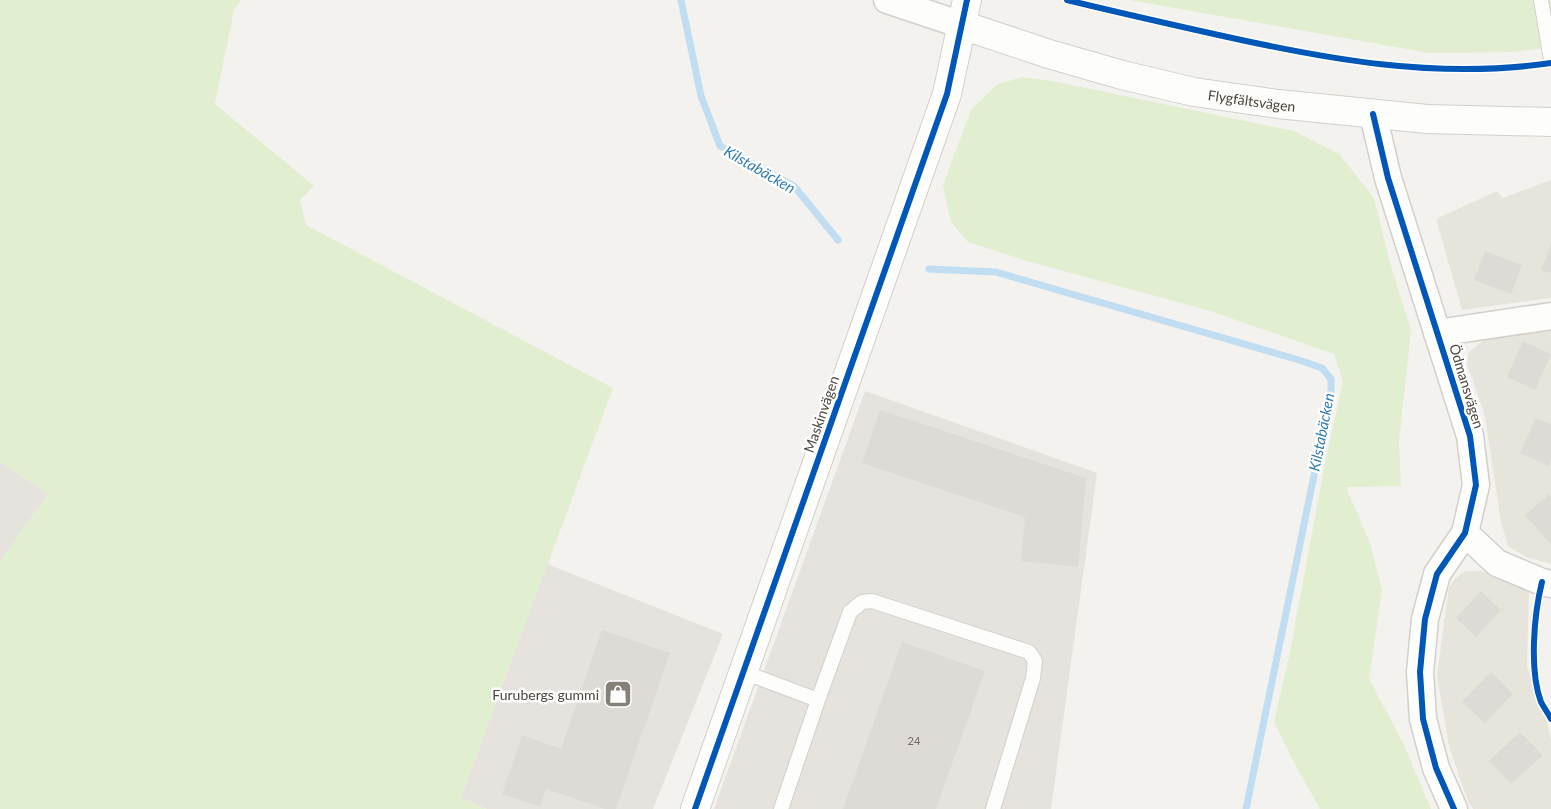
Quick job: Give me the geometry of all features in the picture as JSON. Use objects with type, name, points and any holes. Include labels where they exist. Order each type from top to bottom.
[{"type":"street","points":[[886,0],[965,13]]},
{"type":"street","name":"Flygfältsvägen","points":[[965,13],[1049,54],[1122,75],[1194,92],[1278,104],[1427,119],[1551,122]]},
{"type":"street","name":"Maskinvägen","points":[[695,809],[947,94],[965,13]]},
{"type":"street","name":"Ödmansvägen","points":[[1373,114],[1388,178],[1470,436],[1476,485],[1465,533],[1437,574],[1425,619],[1420,672],[1424,719],[1436,768],[1454,809]]},
{"type":"street","points":[[1438,333],[1551,316]]},
{"type":"street","points":[[1465,533],[1497,563],[1551,584]]},
{"type":"lane","points":[[1541,0],[1551,60]]},
{"type":"lane","points":[[781,809],[850,612],[862,602],[872,601],[1029,652],[1035,661],[1033,678],[993,809]]},
{"type":"lane","points":[[743,672],[818,700]]},
{"type":"shaded area","points":[[1551,180],[1551,298],[1462,310],[1436,219],[1497,191],[1502,198]]},
{"type":"shaded area","points":[[1551,329],[1551,564],[1526,557],[1508,546],[1501,522],[1485,416],[1467,364],[1469,352],[1484,340]]},
{"type":"shaded area","points":[[865,391],[1097,473],[1051,809],[714,809]]},
{"type":"shaded area","points":[[0,461],[48,494],[0,562]]},
{"type":"shaded area","points":[[547,564],[723,634],[653,809],[487,809],[461,798]]},
{"type":"shaded area","points":[[1465,571],[1481,571],[1529,587],[1527,667],[1546,717],[1551,740],[1551,809],[1473,809],[1467,799],[1449,746],[1437,675],[1449,587]]},
{"type":"green space","points":[[0,0],[241,0],[234,10],[215,104],[314,186],[300,200],[306,225],[613,388],[461,798],[487,809],[0,809],[0,562],[48,494],[0,461]]},
{"type":"green space","points":[[1130,0],[1551,1],[1551,47],[1513,52],[1429,53]]},
{"type":"green space","points":[[1022,77],[1052,81],[1294,131],[1339,154],[1374,198],[1389,259],[1411,331],[1399,441],[1401,486],[1346,487],[1370,543],[1382,590],[1369,679],[1404,745],[1431,809],[1320,809],[1291,757],[1274,721],[1290,652],[1325,463],[1343,382],[1334,354],[1207,310],[1027,261],[968,242],[951,222],[943,185],[971,110],[996,85]]},
{"type":"building","points":[[1551,244],[1551,273],[1541,270]]},
{"type":"building","points":[[1485,251],[1522,265],[1511,294],[1474,280]]},
{"type":"building","points":[[1523,341],[1551,354],[1535,390],[1507,377]]},
{"type":"building","points":[[880,410],[1086,478],[1078,567],[1021,561],[1025,517],[862,463]]},
{"type":"building","points":[[1536,418],[1551,424],[1551,460],[1548,466],[1520,453]]},
{"type":"building","points":[[1549,494],[1551,497],[1551,545],[1525,515]]},
{"type":"building","points":[[1481,591],[1501,610],[1476,637],[1456,618]]},
{"type":"building","name":"Furubergs gummi","points":[[602,630],[670,653],[616,809],[605,809],[546,789],[540,807],[502,794],[522,735],[561,749]]},
{"type":"building","points":[[902,642],[985,671],[936,809],[843,809]]},
{"type":"building","points":[[1491,672],[1513,694],[1485,723],[1462,702]]},
{"type":"building","points":[[1520,732],[1543,755],[1511,784],[1489,761]]},
{"type":"waterway","name":"Kilstabäcken","points":[[681,0],[701,96],[720,146],[794,186],[838,240]]},
{"type":"waterway","name":"Kilstabäcken","points":[[929,269],[996,272],[1299,360],[1322,368],[1331,379],[1331,392],[1246,809]]},
{"type":"cycle path","points":[[695,809],[947,94],[967,0]]},
{"type":"cycle path","points":[[1067,0],[1256,43],[1339,59],[1424,68],[1466,69],[1508,68],[1551,63]]},
{"type":"cycle path","points":[[1373,114],[1388,178],[1470,436],[1476,485],[1465,533],[1437,574],[1425,619],[1420,672],[1423,719],[1436,768],[1454,809]]},
{"type":"cycle path","points":[[1542,582],[1535,626],[1535,674],[1541,702],[1551,719]]},
{"type":"place","name":"Furubergs gummi","points":[[618,694]]}]
